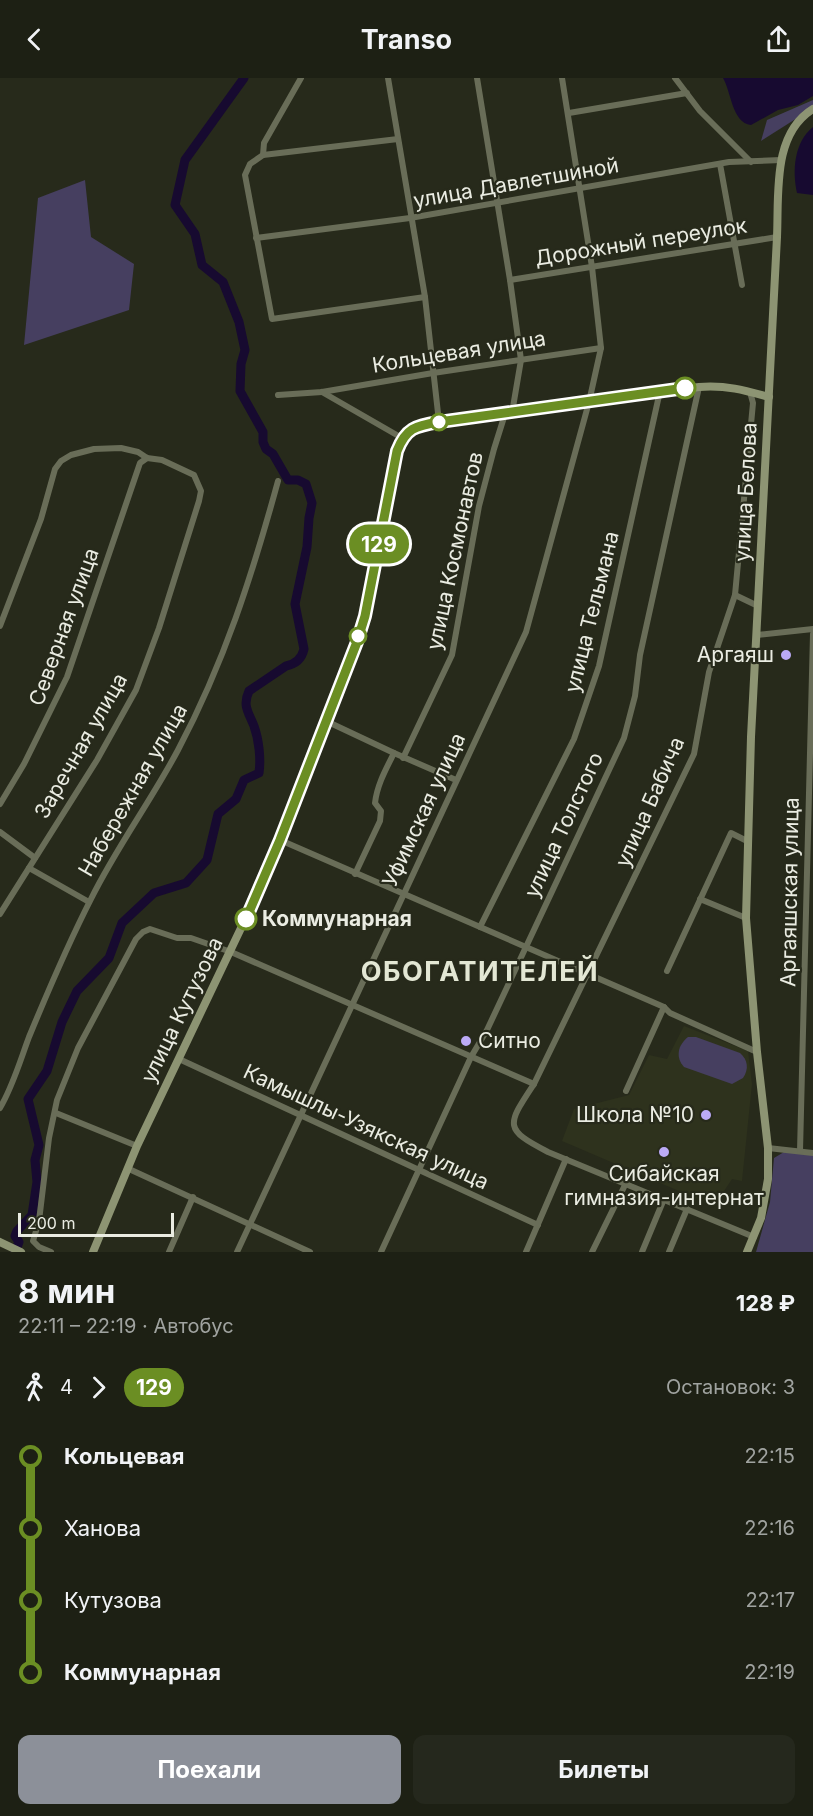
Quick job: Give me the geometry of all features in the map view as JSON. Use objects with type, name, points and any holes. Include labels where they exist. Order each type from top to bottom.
[{"type":"main road","name":"улица Белова","points":[[747,1252],[765,1200],[768,1179],[768,1148],[757,1052],[746,918],[747,841],[781,160],[791,129],[813,109]]},
{"type":"main road","points":[[402,438],[415,427],[439,422],[509,414],[660,391],[716,385],[740,388],[769,397]]},
{"type":"main road","name":"улица Кутузова","points":[[93,1252],[138,1146],[231,952],[280,840],[326,721],[365,616],[397,451],[402,438]]},
{"type":"main road","points":[[0,1242],[21,1252]]},
{"type":"street","points":[[263,155],[264,143],[301,78]]},
{"type":"street","points":[[387,78],[424,297],[439,422]]},
{"type":"street","name":"улица Космонавтов","points":[[403,758],[452,655],[479,506],[509,414],[521,360],[477,78]]},
{"type":"street","name":"Уфимская улица","points":[[237,1252],[526,632],[589,402],[601,348],[592,267],[562,78]]},
{"type":"street","points":[[675,78],[700,111],[751,162]]},
{"type":"street","points":[[568,113],[687,93]]},
{"type":"street","points":[[398,139],[263,155],[250,164],[245,176],[272,319],[424,297]]},
{"type":"street","name":"улица Давлетшиной","points":[[256,238],[410,218],[720,164],[781,160]]},
{"type":"street","points":[[720,164],[742,285]]},
{"type":"street","name":"Дорожный переулок","points":[[510,280],[777,237]]},
{"type":"street","name":"Кольцевая улица","points":[[278,395],[322,392],[601,348]]},
{"type":"street","name":"улица Толстого","points":[[381,1252],[471,1057],[487,1030],[624,738],[635,696],[640,656],[699,387]]},
{"type":"street","name":"улица Тельмана","points":[[480,927],[574,739],[599,666],[660,391]]},
{"type":"street","points":[[322,392],[402,438]]},
{"type":"street","name":"улица Бабича","points":[[566,1159],[521,1138],[515,1131],[514,1119],[534,1084],[694,754],[710,672],[735,595],[753,402],[750,392]]},
{"type":"street","points":[[0,626],[41,519],[55,469],[61,461],[71,455],[94,449],[121,448],[138,452],[147,458]]},
{"type":"street","name":"Заречная улица","points":[[0,914],[97,760],[136,690],[159,628],[200,501],[201,491],[194,475],[171,464],[147,458]]},
{"type":"street","name":"Северная улица","points":[[0,804],[29,755],[67,677],[140,463],[147,458]]},
{"type":"street","name":"Набережная улица","points":[[0,1108],[14,1080],[34,1024],[89,902],[178,751],[215,676],[242,604],[278,481]]},
{"type":"street","points":[[735,595],[758,606]]},
{"type":"street","points":[[757,635],[813,629]]},
{"type":"street","name":"Аргаяшская улица","points":[[800,1151],[810,875],[813,634]]},
{"type":"street","points":[[326,721],[403,758],[456,780]]},
{"type":"street","points":[[355,874],[380,821],[381,811],[375,803],[376,796],[393,753]]},
{"type":"street","points":[[0,832],[35,858]]},
{"type":"street","points":[[667,970],[731,833],[747,841]]},
{"type":"street","points":[[280,840],[664,1007],[670,1013],[757,1052]]},
{"type":"street","points":[[29,868],[89,902]]},
{"type":"street","points":[[700,899],[746,918]]},
{"type":"street","points":[[51,1252],[39,1247],[33,1241],[39,1221],[49,1138],[57,1100],[78,1048],[136,939],[150,929],[177,938],[191,938],[231,952],[534,1084]]},
{"type":"street","points":[[626,1092],[664,1007]]},
{"type":"street","name":"Камышлы-Узякская улица","points":[[179,1059],[538,1225]]},
{"type":"street","points":[[56,1113],[138,1146]]},
{"type":"street","points":[[768,1148],[813,1153]]},
{"type":"street","points":[[526,1252],[566,1159],[754,1237]]},
{"type":"street","points":[[129,1169],[310,1252]]},
{"type":"street","points":[[592,1252],[626,1183]]},
{"type":"street","points":[[169,1252],[193,1197]]},
{"type":"street","points":[[642,1252],[664,1199]]},
{"type":"street","points":[[669,1252],[687,1209]]},
{"type":"shaded area","points":[[723,78],[813,78],[813,96],[798,105],[778,110],[751,125],[740,119],[736,113]]},
{"type":"shaded area","points":[[813,100],[813,108],[761,141],[767,120]]},
{"type":"shaded area","points":[[813,127],[813,195],[797,193],[795,166],[798,149]]},
{"type":"shaded area","points":[[85,180],[91,237],[134,264],[129,310],[24,345],[38,198]]},
{"type":"shaded area","points":[[684,1026],[748,1051],[752,1084],[742,1181],[732,1179],[714,1206],[562,1141],[574,1109],[629,1095],[649,1055],[667,1059]]},
{"type":"shaded area","points":[[688,1037],[696,1037],[740,1053],[747,1065],[743,1078],[732,1084],[684,1067],[679,1059],[679,1051]]},
{"type":"shaded area","points":[[784,1152],[813,1153],[813,1252],[756,1252],[770,1202],[774,1158]]},
{"type":"waterway","points":[[15,1252],[19,1242],[15,1236],[17,1231],[32,1215],[37,1182],[35,1160],[39,1145],[28,1099],[47,1071],[62,1022],[77,991],[109,958],[122,923],[154,893],[186,883],[207,860],[218,814],[236,799],[244,780],[259,773],[260,756],[257,737],[246,705],[249,691],[286,666],[296,662],[304,649],[295,604],[307,547],[312,503],[306,484],[298,480],[288,480],[273,454],[266,449],[263,432],[240,391],[241,364],[245,350],[239,322],[223,282],[202,265],[195,234],[175,205],[185,160],[244,78]]},
{"type":"bus line","name":"129","points":[[246,919],[280,840],[357,642],[365,616],[397,451],[406,433],[423,424],[685,388]]},
{"type":"place","name":"Аргаяш","points":[[786,655]]},
{"type":"place","name":"Коммунарная","points":[[246,919]]},
{"type":"place","name":"Ситно","points":[[466,1041]]},
{"type":"place","name":"Школа №10","points":[[706,1115]]},
{"type":"place","name":"Сибайская гимназия-интернат","points":[[664,1152]]},
{"type":"district","name":"ОБОГАТИТЕЛЕЙ","points":[[480,972]]}]
